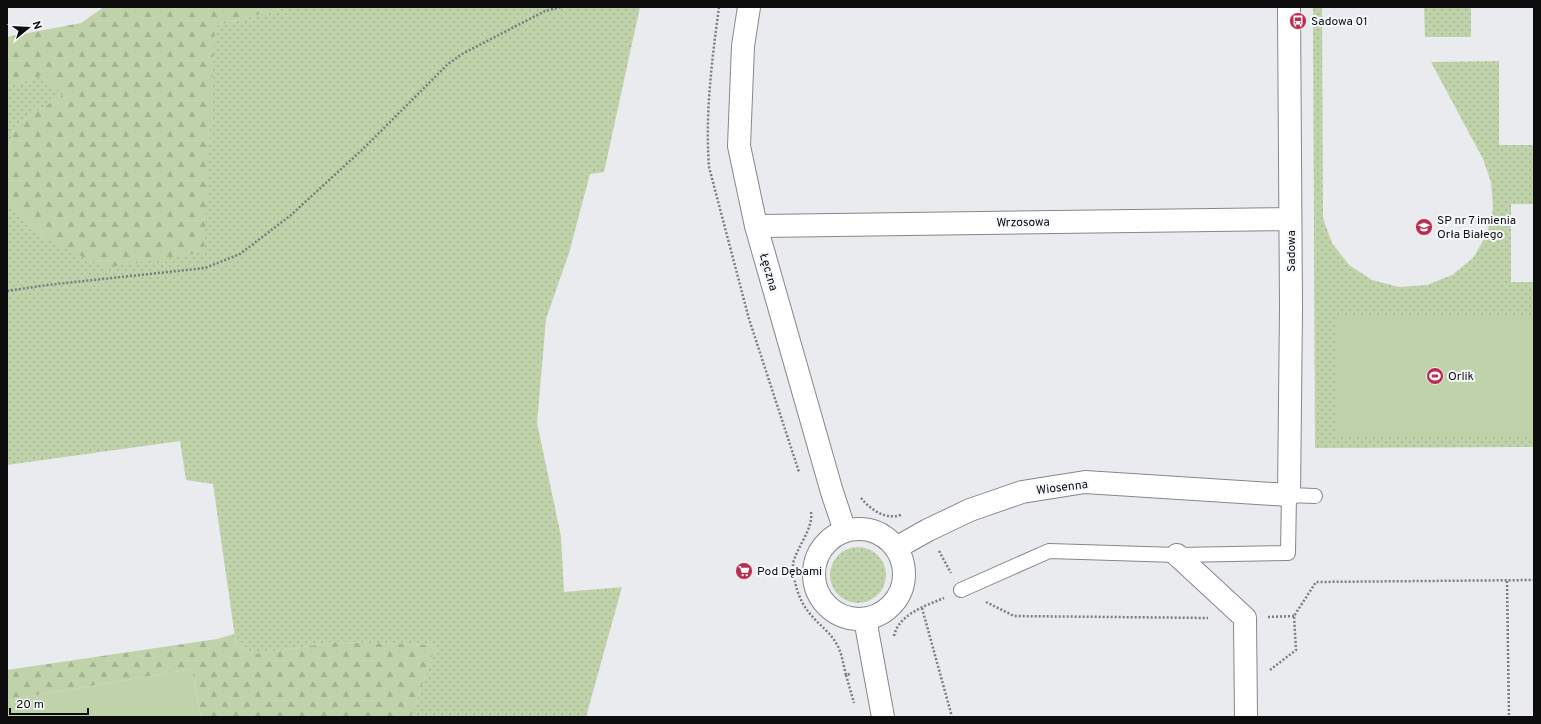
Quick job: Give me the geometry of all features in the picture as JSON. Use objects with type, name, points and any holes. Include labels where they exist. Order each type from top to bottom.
[{"type":"street","name":"Łęczna","points":[[749,7],[742,46],[739,146],[756,226],[832,492],[845,531]]},
{"type":"street","name":"Sadowa","points":[[1289,7],[1289,495]]},
{"type":"street","name":"Wrzosowa","points":[[756,226],[1290,219]]},
{"type":"street","name":"Wiosenna","points":[[896,548],[928,530],[970,510],[1022,492],[1086,482],[1289,495]]},
{"type":"street","points":[[862,529],[880,534],[896,548],[903,566],[903,584],[894,603],[880,614],[865,619],[846,618],[828,608],[815,588],[815,563],[828,541],[845,531],[862,529]]},
{"type":"street","points":[[1177,555],[1245,618],[1246,717]]},
{"type":"street","points":[[865,619],[884,717]]},
{"type":"lane","points":[[961,590],[1049,551],[1177,555],[1288,553],[1289,495],[1315,496]]},
{"type":"path","points":[[7,291],[47,285],[204,268],[240,254],[291,215],[363,149],[448,64],[462,54],[545,12],[561,7]]},
{"type":"path","points":[[832,492],[854,484],[861,498],[869,508],[884,516],[899,516],[904,514]]},
{"type":"path","points":[[810,510],[812,516],[793,564],[795,581],[801,601],[811,616],[836,642],[842,656],[856,710]]},
{"type":"path","points":[[928,530],[961,590],[1014,616],[1245,618]]},
{"type":"path","points":[[1246,689],[1296,650],[1294,616],[1316,582],[1534,580]]},
{"type":"path","points":[[1507,581],[1509,717]]},
{"type":"path","points":[[894,637],[900,624],[912,613],[961,590]]},
{"type":"path","points":[[922,608],[952,717]]},
{"type":"path","points":[[846,675],[875,669]]},
{"type":"green space","points":[[104,7],[287,7],[215,26],[204,252],[105,268],[45,238],[7,203],[7,155],[15,126],[64,94],[41,76],[7,87],[7,37],[81,23]]},
{"type":"green space","points":[[287,7],[640,7],[604,172],[590,174],[569,253],[546,319],[537,423],[561,536],[564,592],[622,587],[586,717],[411,717],[436,645],[336,642],[254,654],[236,644],[213,484],[186,480],[180,441],[7,465],[7,203],[45,238],[203,252],[215,26]]},
{"type":"green space","points":[[1313,7],[1322,7],[1323,218],[1332,243],[1349,265],[1372,280],[1399,287],[1427,285],[1452,275],[1473,258],[1487,234],[1493,208],[1491,182],[1483,159],[1431,62],[1499,61],[1499,145],[1534,145],[1534,204],[1511,204],[1511,282],[1534,282],[1534,317],[1337,317],[1337,435],[1534,435],[1534,447],[1315,448]]},
{"type":"green space","points":[[1424,7],[1471,7],[1471,37],[1425,37]]},
{"type":"green space","points":[[41,76],[64,94],[15,126],[7,155],[7,87]]},
{"type":"green space","name":"Orlik","points":[[1337,317],[1534,317],[1534,435],[1337,435]]},
{"type":"green space","points":[[853,547],[863,547],[878,555],[884,564],[886,575],[884,586],[878,595],[863,603],[853,603],[842,598],[835,591],[830,580],[830,570],[835,559],[842,552]]},
{"type":"green space","points":[[234,634],[236,644],[254,654],[336,642],[436,645],[411,717],[201,717],[192,669],[7,700],[7,670],[217,639]]},
{"type":"green space","points":[[192,669],[201,717],[7,717],[7,700]]},
{"type":"place","name":"Sadowa 01","points":[[1298,21]]},
{"type":"place","name":"SP nr 7 imienia Orła Białego","points":[[1424,227]]},
{"type":"place","name":"Orlik","points":[[1435,376]]},
{"type":"place","name":"Pod Dębami","points":[[744,571]]}]
